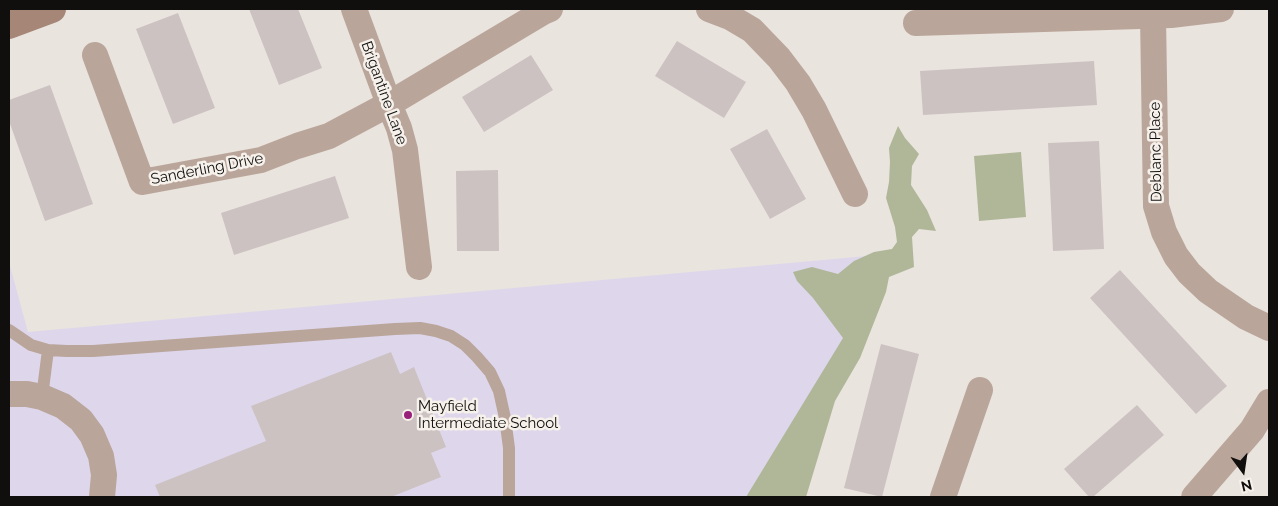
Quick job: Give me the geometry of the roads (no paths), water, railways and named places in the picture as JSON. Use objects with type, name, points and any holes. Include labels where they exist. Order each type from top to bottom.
[{"type":"main road","points":[[9,25],[52,9]]},
{"type":"street","name":"Brigantine Lane","points":[[354,9],[399,128],[405,150],[419,267]]},
{"type":"street","name":"Sanderling Drive","points":[[95,55],[142,182],[261,160],[330,136],[389,104],[550,9]]},
{"type":"street","points":[[916,23],[1028,14],[1153,16],[1221,9]]},
{"type":"street","points":[[724,12],[752,30],[779,58],[798,83],[814,110],[855,194]]},
{"type":"street","name":"Deblanc Place","points":[[1153,16],[1156,206],[1164,232],[1184,267],[1208,291],[1246,317],[1269,328]]},
{"type":"street","points":[[942,497],[980,390]]},
{"type":"street","points":[[9,394],[26,394],[42,397],[63,406],[81,420],[92,435],[101,456],[104,476],[102,497]]},
{"type":"street","points":[[1194,497],[1252,430],[1269,402]]},
{"type":"lane","points":[[9,330],[32,345],[48,350],[93,351],[395,329],[420,328],[436,330],[451,336],[477,356],[490,372],[499,391],[505,418],[508,448],[509,497]]},
{"type":"lane","points":[[42,397],[48,350]]},
{"type":"place","name":"Mayfield Intermediate School","points":[[408,415]]}]
